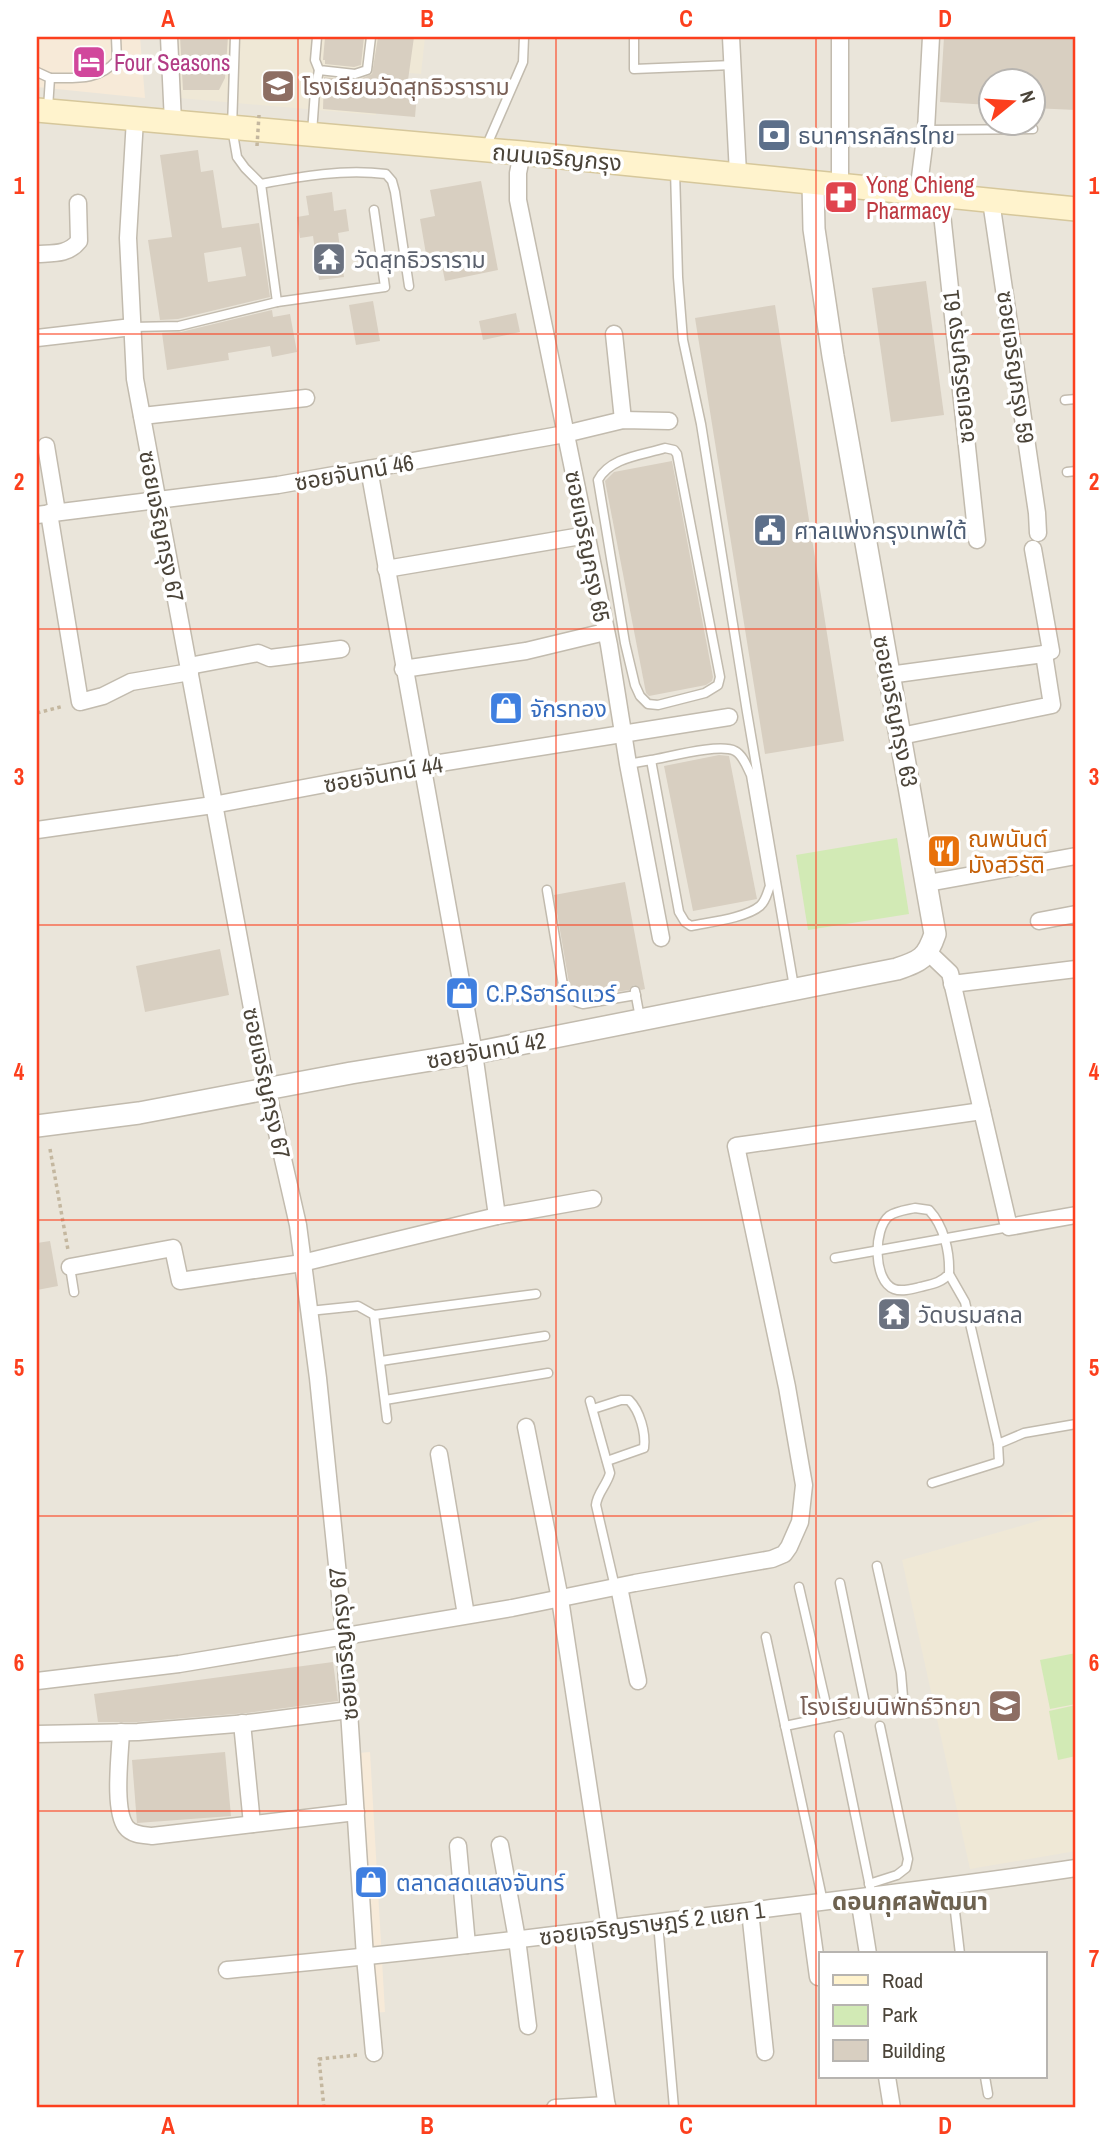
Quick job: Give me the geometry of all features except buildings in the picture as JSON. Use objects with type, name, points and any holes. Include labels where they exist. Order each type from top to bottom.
[{"type":"main road","name":"ถนนเจริญกรุง","points":[[42,111],[522,153],[1076,209]]},
{"type":"street","points":[[169,37],[173,122]]},
{"type":"street","points":[[731,37],[738,174]]},
{"type":"street","points":[[840,37],[840,185]]},
{"type":"street","name":"ซอยเจริญกรุง 61","points":[[931,37],[926,130],[929,194],[977,540]]},
{"type":"street","name":"ซอยเจริญกรุง 67","points":[[135,119],[128,238],[135,379],[267,1089],[298,1225],[344,1634],[365,1957],[374,2053]]},
{"type":"street","name":"ซอยเจริญกรุง 65","points":[[522,153],[518,173],[518,200],[565,434],[613,640],[628,764],[661,938]]},
{"type":"street","name":"ซอยเจริญกรุง 63","points":[[813,183],[814,229],[833,356],[888,675],[928,883],[935,934],[929,953]]},
{"type":"street","name":"ซอยเจริญกรุง 59","points":[[991,201],[1035,499],[1036,541],[1051,650],[1044,654]]},
{"type":"street","points":[[37,254],[70,251],[79,242],[78,203]]},
{"type":"street","points":[[37,338],[132,327]]},
{"type":"street","points":[[614,334],[623,421]]},
{"type":"street","points":[[142,416],[306,398]]},
{"type":"street","name":"ซอยจันทน์ 46","points":[[48,514],[278,485],[565,434],[623,421],[669,421]]},
{"type":"street","points":[[46,446],[48,514],[80,702],[103,696],[131,682],[258,653],[270,658],[341,649]]},
{"type":"street","points":[[369,469],[474,1053],[497,1216]]},
{"type":"street","points":[[386,569],[587,535]]},
{"type":"street","points":[[403,669],[613,640]]},
{"type":"street","points":[[888,675],[1044,654],[1052,705],[901,736]]},
{"type":"street","name":"ซอยจันทน์ 44","points":[[37,830],[213,805],[421,766],[729,717]]},
{"type":"street","points":[[928,883],[1076,856]]},
{"type":"street","points":[[1039,921],[1076,914]]},
{"type":"street","points":[[929,953],[950,973],[1009,1227],[1076,1216]]},
{"type":"street","name":"ซอยจันทน์ 42","points":[[37,1126],[139,1113],[641,1021],[897,969],[912,964],[929,953]]},
{"type":"street","points":[[952,984],[1076,969]]},
{"type":"street","points":[[37,1681],[179,1664],[561,1599],[772,1559],[784,1554],[800,1522],[804,1485],[787,1387],[736,1146],[982,1111]]},
{"type":"street","points":[[71,1267],[173,1248],[180,1281],[302,1263],[497,1216],[593,1199]]},
{"type":"street","points":[[526,1427],[561,1599],[610,1928]]},
{"type":"street","points":[[439,1454],[466,1615]]},
{"type":"street","points":[[617,1587],[638,1681]]},
{"type":"street","points":[[37,1734],[121,1732],[242,1723],[349,1710]]},
{"type":"street","points":[[242,1723],[252,1824]]},
{"type":"street","points":[[121,1732],[121,1817],[127,1830],[139,1835],[152,1836],[356,1812]]},
{"type":"street","points":[[500,1845],[517,1939],[528,2026]]},
{"type":"street","points":[[458,1846],[467,1945]]},
{"type":"street","name":"ซอยเจริญราษฎร์ 2 แยก 1","points":[[226,1970],[365,1957],[658,1923],[816,1903],[867,1893],[952,1886],[1076,1868]]},
{"type":"street","points":[[867,1893],[868,1952]]},
{"type":"street","points":[[816,1903],[818,1977]]},
{"type":"street","points":[[750,1911],[765,2052]]},
{"type":"street","points":[[555,2108],[607,2107],[582,1932]]},
{"type":"street","points":[[887,2078],[891,2108]]},
{"type":"lane","points":[[37,72],[50,78],[94,77],[108,71],[117,60],[116,37]]},
{"type":"lane","points":[[235,37],[232,128],[237,157],[261,184],[277,302]]},
{"type":"lane","points":[[312,135],[319,70],[315,60],[317,37]]},
{"type":"lane","points":[[319,70],[355,74],[367,70],[371,37]]},
{"type":"lane","points":[[485,150],[523,62],[524,37]]},
{"type":"lane","points":[[634,37],[634,69],[733,65]]},
{"type":"lane","points":[[42,111],[50,78]]},
{"type":"lane","points":[[926,130],[976,130]]},
{"type":"lane","points":[[675,169],[683,340],[701,424],[744,698],[795,990]]},
{"type":"lane","points":[[261,184],[310,174],[386,173],[395,192],[409,286]]},
{"type":"lane","points":[[132,327],[180,326],[277,302],[385,287],[374,210]]},
{"type":"lane","points":[[1065,400],[1076,399]]},
{"type":"lane","points":[[670,448],[677,454],[720,677],[718,685],[705,693],[658,705],[648,704],[640,696],[613,640],[598,480],[603,471],[612,464],[670,448]]},
{"type":"lane","points":[[628,764],[651,760],[723,748],[737,751],[751,775],[770,886],[760,907],[747,913],[691,926],[685,922],[679,912],[651,760]]},
{"type":"lane","points":[[547,890],[567,996],[574,1002],[583,1004],[635,993],[641,1021]]},
{"type":"lane","points":[[932,1483],[999,1462],[998,1444],[965,1302],[949,1273],[945,1238],[929,1210],[915,1208],[899,1211],[889,1217],[880,1232],[877,1251],[881,1275],[888,1286],[896,1290],[908,1290],[942,1281],[949,1273]]},
{"type":"lane","points":[[835,1258],[1009,1227]]},
{"type":"lane","points":[[71,1267],[74,1292]]},
{"type":"lane","points":[[309,1311],[358,1306],[374,1315],[536,1294]]},
{"type":"lane","points":[[374,1315],[387,1419]]},
{"type":"lane","points":[[381,1361],[545,1336]]},
{"type":"lane","points":[[385,1400],[548,1373]]},
{"type":"lane","points":[[607,1461],[644,1448],[639,1414],[629,1401],[591,1405],[610,1474],[608,1482],[596,1499],[596,1505],[617,1587]]},
{"type":"lane","points":[[998,1444],[1024,1433],[1076,1424]]},
{"type":"lane","points":[[785,1726],[896,1703],[903,1697],[901,1673],[877,1566]]},
{"type":"lane","points":[[839,1583],[866,1709]]},
{"type":"lane","points":[[799,1587],[829,1717]]},
{"type":"lane","points":[[766,1637],[785,1726],[816,1903]]},
{"type":"lane","points":[[839,1736],[867,1893],[906,1868],[908,1859],[880,1726]]},
{"type":"lane","points":[[952,1886],[960,1952]]},
{"type":"lane","points":[[658,1923],[674,2108]]},
{"type":"lane","points":[[985,2078],[988,2094]]},
{"type":"path","points":[[257,146],[259,115]]},
{"type":"path","points":[[37,713],[80,702]]},
{"type":"path","points":[[50,1149],[71,1267]]},
{"type":"path","points":[[324,2108],[319,2059],[374,2053]]},
{"type":"shaded area","points":[[37,37],[1076,37],[1076,2108],[37,2108]]},
{"type":"shaded area","name":"Four Seasons","points":[[37,37],[140,37],[145,98],[37,87]]},
{"type":"shaded area","name":"โรงเรียนวัดสุทธิวราราม","points":[[176,37],[425,37],[421,74],[378,70],[376,115],[179,98]]},
{"type":"shaded area","name":"โรงเรียนนิพัทธ์วิทยา","points":[[1076,1510],[1076,1851],[970,1869],[902,1560]]},
{"type":"shaded area","name":"ตลาดสดแสงจันทร์","points":[[370,1752],[385,2012],[372,2013],[358,1753]]},
{"type":"green space","points":[[897,838],[909,914],[808,930],[796,855]]},
{"type":"green space","points":[[1076,1653],[1076,1704],[1050,1709],[1040,1660]]},
{"type":"green space","points":[[1076,1705],[1076,1756],[1058,1760],[1049,1711]]},
{"type":"place","name":"Four Seasons","points":[[89,62]]},
{"type":"place","name":"โรงเรียนวัดสุทธิวราราม","points":[[278,86]]},
{"type":"place","name":"ธนาคารกสิกรไทย","points":[[774,135]]},
{"type":"place","name":"Yong Chieng Pharmacy","points":[[841,197]]},
{"type":"place","name":"วัดสุทธิวราราม","points":[[329,259]]},
{"type":"place","name":"ศาลแพ่งกรุงเทพใต้","points":[[770,530]]},
{"type":"place","name":"จักรทอง","points":[[506,708]]},
{"type":"place","name":"ณพนันต์ มังสวิรัติ","points":[[944,851]]},
{"type":"place","name":"C.P.Sฮาร์ดแวร์","points":[[462,993]]},
{"type":"place","name":"วัดบรมสถล","points":[[894,1314]]},
{"type":"place","name":"โรงเรียนนิพัทธ์วิทยา","points":[[1005,1706]]},
{"type":"place","name":"ตลาดสดแสงจันทร์","points":[[371,1882]]},
{"type":"district","name":"ดอนกุศลพัฒนา","points":[[910,1901]]}]
